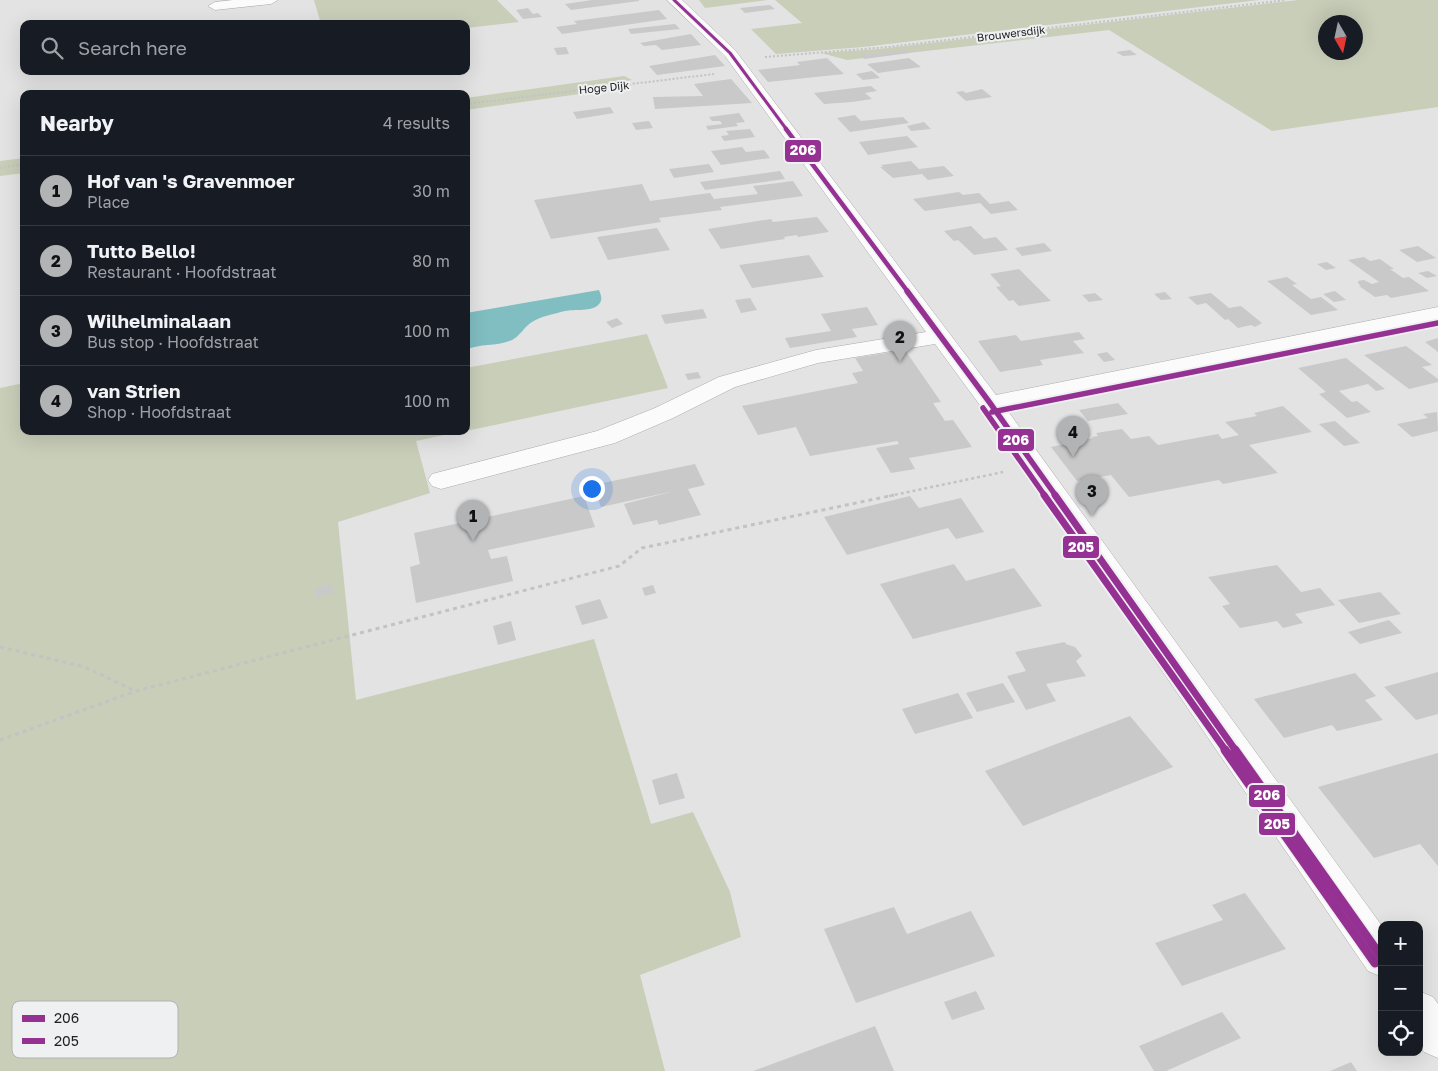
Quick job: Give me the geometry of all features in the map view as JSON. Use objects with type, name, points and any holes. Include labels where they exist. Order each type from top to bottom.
[{"type":"street","points":[[215,6],[271,0]]},
{"type":"street","points":[[674,0],[730,53],[941,336],[1036,466],[1378,952]]},
{"type":"street","points":[[990,403],[1438,314]]},
{"type":"street","points":[[441,480],[606,437],[664,413],[728,382],[816,357],[941,336]]},
{"type":"street","points":[[1423,1017],[1438,1038]]},
{"type":"path","name":"Brouwersdijk","points":[[738,65],[1286,0]]},
{"type":"path","name":"Hoge Dijk","points":[[470,103],[738,65]]},
{"type":"path","points":[[0,168],[20,165]]},
{"type":"path","points":[[0,740],[136,691],[620,566],[642,548],[1036,466]]},
{"type":"path","points":[[0,647],[85,667],[136,691]]},
{"type":"green space","points":[[314,0],[497,0],[519,22],[470,28],[470,20],[320,20]]},
{"type":"green space","points":[[699,0],[767,0],[705,8]]},
{"type":"green space","points":[[775,0],[1259,0],[863,47],[776,54],[751,29],[802,23]]},
{"type":"green space","points":[[1298,0],[1438,0],[1438,107],[1272,131],[1109,30],[847,60],[821,53],[879,49]]},
{"type":"green space","points":[[624,76],[632,80],[598,85],[594,92],[470,109],[470,97]]},
{"type":"green space","points":[[20,158],[20,174],[0,176],[0,161]]},
{"type":"green space","points":[[647,334],[668,388],[470,430],[470,367]]},
{"type":"green space","points":[[20,384],[20,435],[444,435],[416,441],[430,493],[338,522],[356,700],[594,639],[651,824],[693,812],[730,892],[741,937],[640,975],[665,1071],[0,1071],[0,388]]},
{"type":"water","points":[[599,290],[601,296],[600,302],[596,307],[565,311],[543,317],[529,324],[512,340],[501,344],[477,346],[470,349],[470,312]]},
{"type":"building","points":[[592,0],[639,1],[571,10],[565,4]]},
{"type":"building","points":[[770,5],[775,9],[745,13],[740,8]]},
{"type":"building","points":[[528,8],[533,14],[538,13],[542,17],[523,19],[516,10]]},
{"type":"building","points":[[659,10],[667,19],[562,34],[556,27],[577,24],[574,21]]},
{"type":"building","points":[[675,24],[680,29],[631,34],[628,29]]},
{"type":"building","points":[[691,34],[701,45],[662,50],[656,45],[644,46],[640,43]]},
{"type":"building","points":[[566,47],[569,54],[557,55],[554,48]]},
{"type":"building","points":[[905,50],[909,53],[864,59],[860,55]]},
{"type":"building","points":[[1130,50],[1137,55],[1123,56],[1116,52]]},
{"type":"building","points":[[715,55],[725,66],[657,75],[649,66]]},
{"type":"building","points":[[827,58],[844,74],[768,82],[758,70],[800,65],[797,62]]},
{"type":"building","points":[[909,58],[921,67],[878,73],[867,64]]},
{"type":"building","points":[[872,71],[880,78],[863,80],[856,74]]},
{"type":"building","points":[[731,79],[752,103],[655,109],[653,97],[703,96],[694,84]]},
{"type":"building","points":[[871,86],[877,91],[865,93],[872,99],[852,102],[824,104],[814,93]]},
{"type":"building","points":[[982,89],[992,97],[966,101],[956,92],[963,91],[966,93]]},
{"type":"building","points":[[610,107],[614,113],[577,119],[573,112]]},
{"type":"building","points":[[739,113],[745,122],[736,123],[738,126],[708,130],[706,126],[722,124],[720,121],[712,121],[709,117]]},
{"type":"building","points":[[855,115],[861,121],[903,117],[909,123],[850,132],[837,118]]},
{"type":"building","points":[[649,121],[653,128],[636,130],[632,123]]},
{"type":"building","points":[[924,122],[931,129],[911,131],[907,126]]},
{"type":"building","points":[[750,129],[755,137],[724,141],[721,136],[729,135],[726,131]]},
{"type":"building","points":[[907,136],[918,147],[868,155],[859,142]]},
{"type":"building","points":[[742,147],[746,152],[764,150],[770,158],[721,165],[711,151]]},
{"type":"building","points":[[911,161],[919,169],[944,166],[954,176],[928,180],[922,174],[893,178],[880,167],[883,167],[881,165]]},
{"type":"building","points":[[709,164],[714,172],[674,178],[669,169]]},
{"type":"building","points":[[780,171],[785,179],[705,190],[700,182]]},
{"type":"building","points":[[793,181],[803,196],[720,207],[722,210],[659,218],[661,222],[551,239],[534,200],[642,184],[650,201],[710,193],[714,199],[758,194],[753,186]]},
{"type":"building","points":[[959,192],[963,195],[979,193],[990,204],[1009,201],[1018,210],[991,214],[980,203],[925,211],[913,199]]},
{"type":"building","points":[[817,217],[829,232],[798,237],[797,235],[784,237],[785,239],[721,249],[708,229],[771,219],[773,222]]},
{"type":"building","points":[[971,226],[984,239],[996,237],[1008,250],[974,255],[958,240],[954,241],[944,231]]},
{"type":"building","points":[[657,228],[670,250],[608,260],[597,237]]},
{"type":"building","points":[[1044,243],[1052,251],[1022,256],[1015,248]]},
{"type":"building","points":[[1418,246],[1436,258],[1417,262],[1399,250]]},
{"type":"building","points":[[809,255],[824,277],[752,288],[739,265]]},
{"type":"building","points":[[1364,257],[1370,261],[1380,259],[1403,278],[1409,277],[1429,291],[1391,298],[1387,295],[1375,297],[1359,286],[1361,286],[1358,281],[1364,280],[1372,284],[1379,282],[1348,260]]},
{"type":"building","points":[[1327,262],[1336,268],[1326,270],[1317,264]]},
{"type":"building","points":[[1019,269],[1051,301],[1019,306],[1013,300],[1009,301],[996,287],[1001,286],[990,274]]},
{"type":"building","points":[[1428,271],[1437,276],[1427,278],[1418,273]]},
{"type":"building","points":[[1287,277],[1297,284],[1292,285],[1311,299],[1321,297],[1338,310],[1311,315],[1267,281]]},
{"type":"building","points":[[1335,291],[1346,300],[1334,302],[1323,294]]},
{"type":"building","points":[[1165,292],[1172,299],[1161,300],[1154,294]]},
{"type":"building","points":[[1095,293],[1103,300],[1089,302],[1082,295]]},
{"type":"building","points":[[1211,293],[1229,308],[1241,306],[1262,323],[1255,327],[1251,325],[1238,328],[1228,319],[1225,320],[1206,303],[1197,305],[1188,297]]},
{"type":"building","points":[[750,298],[757,310],[741,313],[735,300]]},
{"type":"building","points":[[867,307],[878,325],[852,329],[857,337],[790,348],[785,338],[831,331],[821,314]]},
{"type":"building","points":[[703,309],[707,318],[665,324],[661,315]]},
{"type":"building","points":[[617,318],[623,324],[612,328],[606,322]]},
{"type":"building","points":[[1079,332],[1085,339],[1073,341],[1084,353],[1040,360],[1043,365],[1000,372],[978,341],[1016,335],[1021,341]]},
{"type":"building","points":[[1438,338],[1438,352],[1425,342]]},
{"type":"building","points":[[1406,346],[1432,365],[1422,367],[1438,379],[1438,382],[1409,389],[1364,355]]},
{"type":"building","points":[[905,350],[941,402],[933,403],[945,421],[953,420],[972,447],[909,458],[915,469],[891,473],[876,448],[899,444],[897,441],[810,456],[796,427],[758,435],[742,406],[858,383],[852,373],[863,371],[855,358]]},
{"type":"building","points":[[1107,352],[1115,360],[1104,362],[1097,354]]},
{"type":"building","points":[[1346,358],[1385,389],[1376,391],[1368,384],[1339,391],[1352,402],[1357,401],[1371,412],[1347,418],[1319,394],[1326,392],[1298,368]]},
{"type":"building","points":[[698,372],[701,378],[688,380],[685,374]]},
{"type":"building","points":[[1118,403],[1128,414],[1088,421],[1079,410]]},
{"type":"building","points":[[1283,406],[1312,432],[1249,445],[1278,473],[1223,484],[1219,480],[1129,497],[1111,475],[1077,481],[1051,447],[1093,438],[1098,436],[1096,433],[1122,429],[1131,439],[1149,436],[1158,445],[1218,434],[1222,439],[1239,435],[1225,422],[1257,416],[1254,413]]},
{"type":"building","points":[[1437,412],[1438,431],[1412,437],[1397,424],[1428,418],[1423,414]]},
{"type":"building","points":[[1335,421],[1360,443],[1344,446],[1319,424]]},
{"type":"building","points":[[695,464],[705,485],[688,489],[701,515],[659,525],[657,520],[633,525],[624,504],[674,491],[601,507],[593,485]]},
{"type":"building","points":[[584,496],[595,527],[488,550],[491,559],[507,556],[513,581],[416,603],[410,567],[420,564],[414,533]]},
{"type":"building","points":[[910,496],[919,508],[961,498],[984,532],[956,539],[948,528],[847,555],[824,517]]},
{"type":"building","points":[[954,564],[966,581],[1014,568],[1042,606],[913,639],[880,584]]},
{"type":"building","points":[[1277,565],[1301,592],[1320,588],[1335,605],[1295,614],[1303,623],[1283,628],[1277,621],[1240,628],[1222,606],[1230,604],[1208,577]]},
{"type":"building","points":[[331,584],[334,593],[316,598],[314,588]]},
{"type":"building","points":[[653,585],[656,593],[645,596],[642,588]]},
{"type":"building","points":[[1380,592],[1401,614],[1359,623],[1338,600]]},
{"type":"building","points":[[600,599],[608,618],[582,625],[575,606]]},
{"type":"building","points":[[1389,620],[1402,633],[1360,644],[1348,632]]},
{"type":"building","points":[[511,621],[516,640],[498,645],[493,626]]},
{"type":"building","points":[[1065,642],[1075,647],[1082,656],[1076,661],[1086,676],[1046,684],[1056,701],[1026,710],[1007,676],[1026,671],[1015,652]]},
{"type":"building","points":[[1438,672],[1438,714],[1416,720],[1384,687]]},
{"type":"building","points":[[1355,673],[1376,696],[1365,700],[1383,720],[1337,731],[1332,725],[1284,738],[1254,699]]},
{"type":"building","points":[[1003,683],[1015,702],[977,712],[966,693]]},
{"type":"building","points":[[958,693],[973,718],[915,734],[902,709]]},
{"type":"building","points":[[1130,716],[1173,767],[1023,826],[985,771]]},
{"type":"building","points":[[1438,753],[1438,866],[1420,844],[1374,858],[1318,787]]},
{"type":"building","points":[[677,773],[685,798],[659,805],[652,780]]},
{"type":"building","points":[[1245,893],[1286,949],[1182,986],[1155,943],[1223,920],[1212,905]]},
{"type":"building","points":[[894,907],[907,934],[971,911],[995,956],[856,1003],[824,929]]},
{"type":"building","points":[[976,991],[985,1009],[952,1020],[944,1002]]},
{"type":"building","points":[[1222,1012],[1241,1038],[1166,1071],[1154,1071],[1139,1046]]},
{"type":"building","points":[[875,1026],[894,1071],[753,1071]]},
{"type":"building","points":[[1351,1062],[1357,1071],[1330,1071]]},
{"type":"transit line","name":"206","points":[[674,0],[730,53],[990,403],[1378,952]]},
{"type":"transit line","name":"205","points":[[992,412],[1438,323]]},
{"type":"transit line","name":"205","points":[[983,408],[1375,963]]},
{"type":"place","name":"Tutto Bello!","points":[[900,362]]},
{"type":"place","name":"van Strien","points":[[1073,457]]},
{"type":"place","name":"Wilhelminalaan","points":[[1092,516]]},
{"type":"place","name":"Hof van 's Gravenmoer","points":[[473,541]]}]
